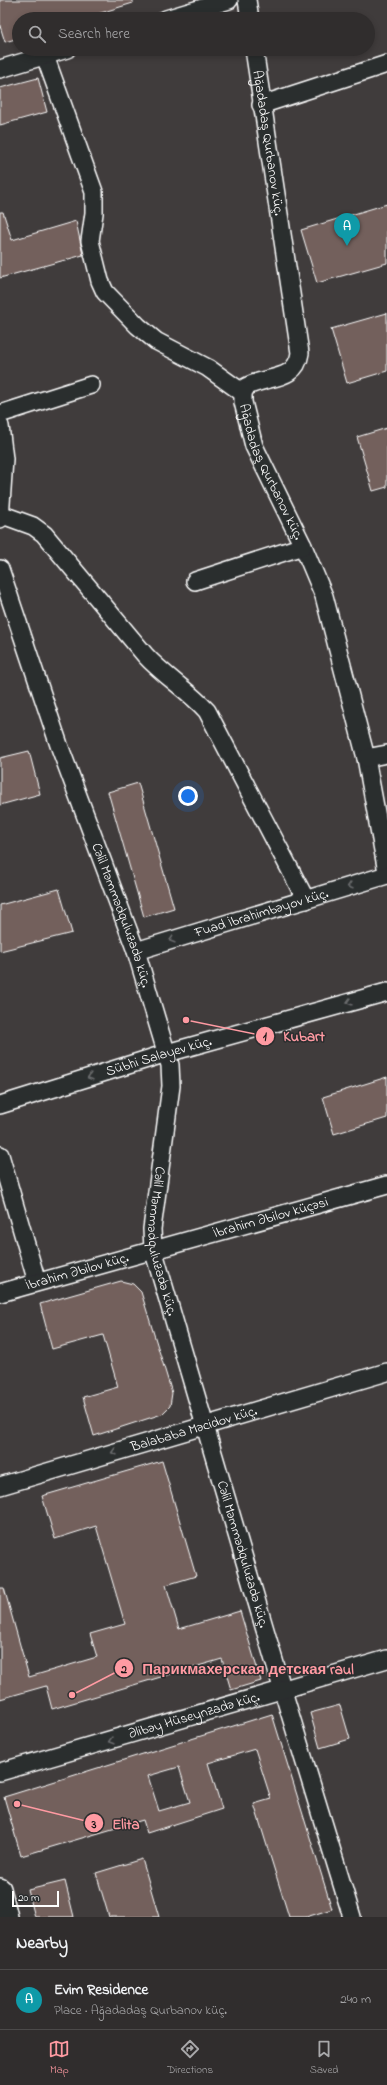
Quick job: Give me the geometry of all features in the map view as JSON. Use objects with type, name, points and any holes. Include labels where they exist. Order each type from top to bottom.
[{"type":"main road","points":[[0,1889],[7,1917]]},
{"type":"street","points":[[189,12],[229,0]]},
{"type":"street","points":[[247,0],[249,12]]},
{"type":"street","points":[[0,69],[45,56],[94,192],[94,213],[90,241],[100,281],[105,292],[138,326],[156,341],[208,368],[243,393]]},
{"type":"street","name":"Ağadadaş Qurbanov küç.","points":[[255,56],[261,105],[300,353],[299,362],[295,368],[286,374],[246,387],[243,393],[245,414],[254,446],[303,546],[324,596],[366,758],[387,874]]},
{"type":"street","points":[[261,105],[387,64]]},
{"type":"street","points":[[0,414],[91,386]]},
{"type":"street","points":[[0,426],[4,459],[0,519]]},
{"type":"street","points":[[0,514],[33,526],[44,534],[145,655],[158,669],[207,711],[306,900]]},
{"type":"street","points":[[195,582],[303,546]]},
{"type":"street","name":"Cəlil Məmmədquluzadə küç.","points":[[0,569],[59,746],[136,951],[170,1065],[171,1086],[152,1230],[153,1249],[283,1690],[352,1917]]},
{"type":"street","points":[[366,758],[387,754]]},
{"type":"street","name":"Fuad İbrahimbəyov küç.","points":[[136,951],[387,874]]},
{"type":"street","name":"Sübhi Salayev küç.","points":[[0,1105],[167,1054],[387,992]]},
{"type":"street","points":[[0,1155],[37,1282]]},
{"type":"street","name":"İbrahim Əbilov küçəsi","points":[[153,1249],[387,1185]]},
{"type":"street","name":"İbrahim Əbilov küç.","points":[[0,1293],[153,1249]]},
{"type":"street","name":"Balababa Məcidov küç.","points":[[0,1486],[387,1372]]},
{"type":"street","name":"Əlibəy Hüseynzadə küç.","points":[[0,1772],[283,1690],[387,1658]]},
{"type":"building","points":[[0,0],[133,0],[133,3],[104,12],[12,12],[12,40],[5,42],[0,26]]},
{"type":"building","points":[[38,78],[47,112],[0,125],[0,88]]},
{"type":"building","points":[[387,204],[387,263],[317,283],[301,230]]},
{"type":"building","points":[[0,212],[3,212],[12,240],[76,221],[83,255],[0,278]]},
{"type":"building","points":[[387,313],[387,371],[347,383],[331,329]]},
{"type":"building","points":[[387,428],[387,487],[373,491],[357,437]]},
{"type":"building","points":[[29,751],[40,794],[0,805],[0,758]]},
{"type":"building","points":[[138,783],[174,908],[144,917],[108,792]]},
{"type":"building","points":[[59,889],[72,933],[0,951],[0,905]]},
{"type":"building","points":[[387,1077],[387,1118],[334,1134],[323,1097]]},
{"type":"building","points":[[121,1281],[133,1284],[141,1292],[172,1393],[170,1406],[162,1414],[94,1436],[83,1397],[118,1387],[103,1335],[52,1349],[40,1304]]},
{"type":"building","points":[[162,1461],[196,1576],[166,1585],[179,1629],[240,1611],[261,1681],[231,1690],[222,1659],[52,1709],[46,1686],[0,1699],[0,1588],[4,1588],[29,1677],[97,1657],[90,1634],[125,1624],[96,1526],[55,1539],[42,1496]]},
{"type":"building","points":[[340,1705],[350,1739],[320,1748],[310,1713]]},
{"type":"building","points":[[272,1714],[332,1909],[306,1917],[289,1917],[254,1804],[271,1799],[255,1749],[208,1763],[222,1809],[147,1833],[143,1820],[21,1856],[4,1797]],"holes":[[[179,1767],[190,1802],[159,1811],[148,1776]]]},
{"type":"building","points":[[142,1859],[159,1917],[109,1917],[96,1873]]},
{"type":"building","points":[[65,1881],[74,1917],[35,1917],[28,1890]]},
{"type":"place","name":"Evim Residence","points":[[347,246]]},
{"type":"place","name":"Kubart","points":[[186,1020]]},
{"type":"place","name":"Парикмахерская детская raul","points":[[72,1695]]},
{"type":"place","name":"Elita","points":[[17,1804]]}]
